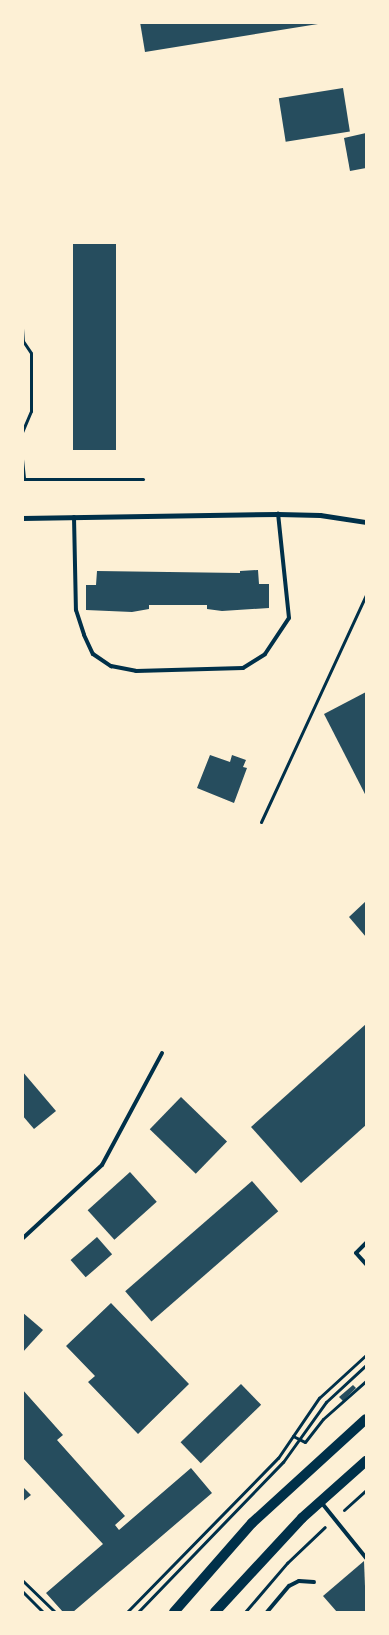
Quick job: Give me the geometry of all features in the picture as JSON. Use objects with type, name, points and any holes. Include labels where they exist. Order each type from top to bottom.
[{"type":"main road","points":[[174,1612],[252,1523],[366,1419]]},
{"type":"main road","points":[[216,1612],[260,1560],[366,1461]]},
{"type":"street","points":[[22,518],[278,514],[320,515],[366,522]]},
{"type":"lane","points":[[74,517],[76,610],[84,635],[93,654],[110,666],[136,671],[243,668],[265,654],[289,618],[278,514]]},
{"type":"lane","points":[[22,1239],[102,1165],[162,1053]]},
{"type":"lane","points":[[366,1244],[356,1253],[366,1264]]},
{"type":"lane","points":[[321,1502],[366,1558]]},
{"type":"lane","points":[[267,1612],[289,1586],[299,1581],[314,1582]]},
{"type":"path","points":[[22,328],[23,340],[30,354],[31,402],[31,411],[22,432]]},
{"type":"path","points":[[22,459],[23,479],[143,479]]},
{"type":"path","points":[[261,822],[366,595]]},
{"type":"path","points":[[126,1612],[278,1458],[319,1398],[366,1355]]},
{"type":"path","points":[[133,1606],[138,1612],[283,1462],[326,1402],[366,1365]]},
{"type":"path","points":[[293,1436],[306,1442],[323,1419],[366,1381]]},
{"type":"path","points":[[245,1612],[287,1563],[366,1490]]},
{"type":"path","points":[[22,1580],[54,1612]]},
{"type":"path","points":[[22,1591],[43,1612]]},
{"type":"building","points":[[140,22],[318,22],[318,24],[145,52]]},
{"type":"building","points":[[343,88],[350,131],[286,142],[279,98]]},
{"type":"building","points":[[366,133],[366,168],[350,171],[344,138]]},
{"type":"building","points":[[73,244],[116,244],[116,450],[73,450]]},
{"type":"building","points":[[258,570],[259,584],[269,584],[269,608],[222,611],[207,609],[207,605],[149,605],[149,609],[132,612],[86,610],[86,585],[96,585],[97,571],[240,573],[240,571]]},
{"type":"building","points":[[366,692],[366,796],[324,714]]},
{"type":"building","points":[[210,755],[230,762],[232,755],[246,760],[243,767],[247,768],[234,803],[197,788]]},
{"type":"building","points":[[366,901],[366,937],[349,917]]},
{"type":"building","points":[[366,1024],[366,1125],[301,1183],[251,1127]]},
{"type":"building","points":[[22,1071],[56,1111],[34,1129],[22,1115]]},
{"type":"building","points":[[181,1097],[227,1141],[196,1174],[150,1129]]},
{"type":"building","points":[[130,1172],[157,1202],[114,1240],[88,1210]]},
{"type":"building","points":[[252,1181],[278,1211],[151,1321],[125,1291]]},
{"type":"building","points":[[97,1237],[112,1254],[86,1277],[71,1260]]},
{"type":"building","points":[[111,1303],[189,1384],[138,1434],[88,1382],[95,1376],[66,1346]]},
{"type":"building","points":[[22,1312],[43,1330],[22,1353]]},
{"type":"building","points":[[241,1384],[261,1405],[201,1463],[181,1442]]},
{"type":"building","points":[[353,1385],[356,1388],[343,1401],[339,1397]]},
{"type":"building","points":[[22,1389],[63,1435],[57,1440],[125,1516],[115,1525],[119,1530],[191,1468],[212,1493],[73,1612],[63,1612],[46,1593],[103,1544],[22,1457]]},
{"type":"building","points":[[22,1486],[31,1495],[22,1502]]},
{"type":"building","points":[[364,1561],[366,1612],[337,1612],[323,1596]]}]
